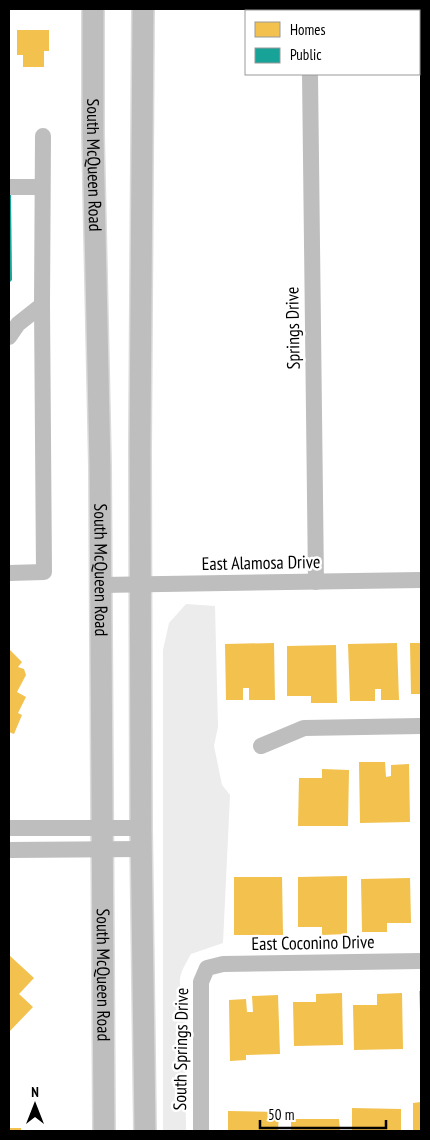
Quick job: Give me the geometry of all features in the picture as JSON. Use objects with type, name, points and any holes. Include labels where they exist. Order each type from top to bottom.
[{"type":"main road","name":"South McQueen Road","points":[[93,9],[104,1131]]},
{"type":"main road","points":[[143,9],[140,438],[142,584],[141,839],[145,1131]]},
{"type":"street","name":"Springs Drive","points":[[310,75],[316,582]]},
{"type":"street","points":[[9,573],[44,572],[42,136]]},
{"type":"street","points":[[9,187],[42,187]]},
{"type":"street","points":[[9,337],[18,324],[42,305]]},
{"type":"street","name":"East Alamosa Drive","points":[[100,585],[421,580]]},
{"type":"street","points":[[261,746],[304,728],[421,726]]},
{"type":"street","points":[[9,828],[102,839],[141,839]]},
{"type":"street","points":[[9,850],[102,839]]},
{"type":"street","name":"East Coconino Drive","points":[[207,968],[223,964],[421,961]]},
{"type":"street","name":"South Springs Drive","points":[[201,1131],[201,982],[207,968]]},
{"type":"shaded area","points":[[186,604],[215,606],[218,727],[214,746],[222,785],[230,795],[223,943],[191,954],[180,976],[180,986],[185,1000],[186,1131],[163,1131],[163,650],[169,623]]},
{"type":"building: Homes","points":[[17,30],[49,30],[49,51],[44,51],[44,67],[23,67],[23,55],[17,55]]},
{"type":"building: Homes","points":[[274,643],[275,700],[249,700],[249,688],[243,688],[243,700],[226,700],[225,644]]},
{"type":"building: Homes","points":[[397,643],[399,700],[381,700],[381,689],[375,689],[375,701],[350,701],[348,644]]},
{"type":"building: Homes","points":[[410,643],[421,643],[421,694],[411,694]]},
{"type":"building: Homes","points":[[336,645],[337,703],[311,703],[311,696],[287,696],[287,646]]},
{"type":"building: Homes","points":[[9,649],[22,662],[18,667],[24,669],[26,675],[17,692],[26,697],[18,713],[22,715],[14,734],[9,732]]},
{"type":"building: Homes","points":[[359,762],[385,762],[386,777],[391,776],[391,765],[409,764],[410,822],[360,823]]},
{"type":"building: Homes","points":[[322,769],[349,770],[348,826],[298,826],[299,778],[322,778]]},
{"type":"building: Homes","points":[[347,876],[347,934],[322,935],[322,927],[298,927],[298,877]]},
{"type":"building: Homes","points":[[234,877],[282,877],[283,935],[234,935]]},
{"type":"building: Homes","points":[[410,878],[411,923],[387,923],[387,932],[362,932],[361,879]]},
{"type":"building: Homes","points":[[9,955],[34,978],[19,994],[33,1007],[9,1032]]},
{"type":"building: Homes","points":[[419,991],[421,991],[421,1012],[420,1012]]},
{"type":"building: Homes","points":[[342,993],[343,1045],[294,1046],[293,1002],[316,1002],[316,994]]},
{"type":"building: Homes","points":[[402,993],[403,1049],[354,1050],[353,1005],[377,1005],[377,994]]},
{"type":"building: Homes","points":[[278,995],[280,1054],[246,1055],[246,1060],[230,1061],[229,1000],[246,999],[247,1012],[253,1012],[252,996]]},
{"type":"building: Homes","points":[[421,1102],[421,1131],[413,1131],[413,1103]]},
{"type":"building: Homes","points":[[352,1108],[401,1109],[401,1131],[352,1131]]},
{"type":"building: Homes","points":[[228,1111],[279,1112],[278,1131],[228,1131]]},
{"type":"building: Homes","points":[[291,1119],[339,1119],[340,1131],[291,1131]]},
{"type":"building: Homes","points":[[9,1128],[21,1128],[21,1131],[9,1131]]},
{"type":"building: Public","points":[[9,193],[11,193],[12,280],[9,283]]}]
